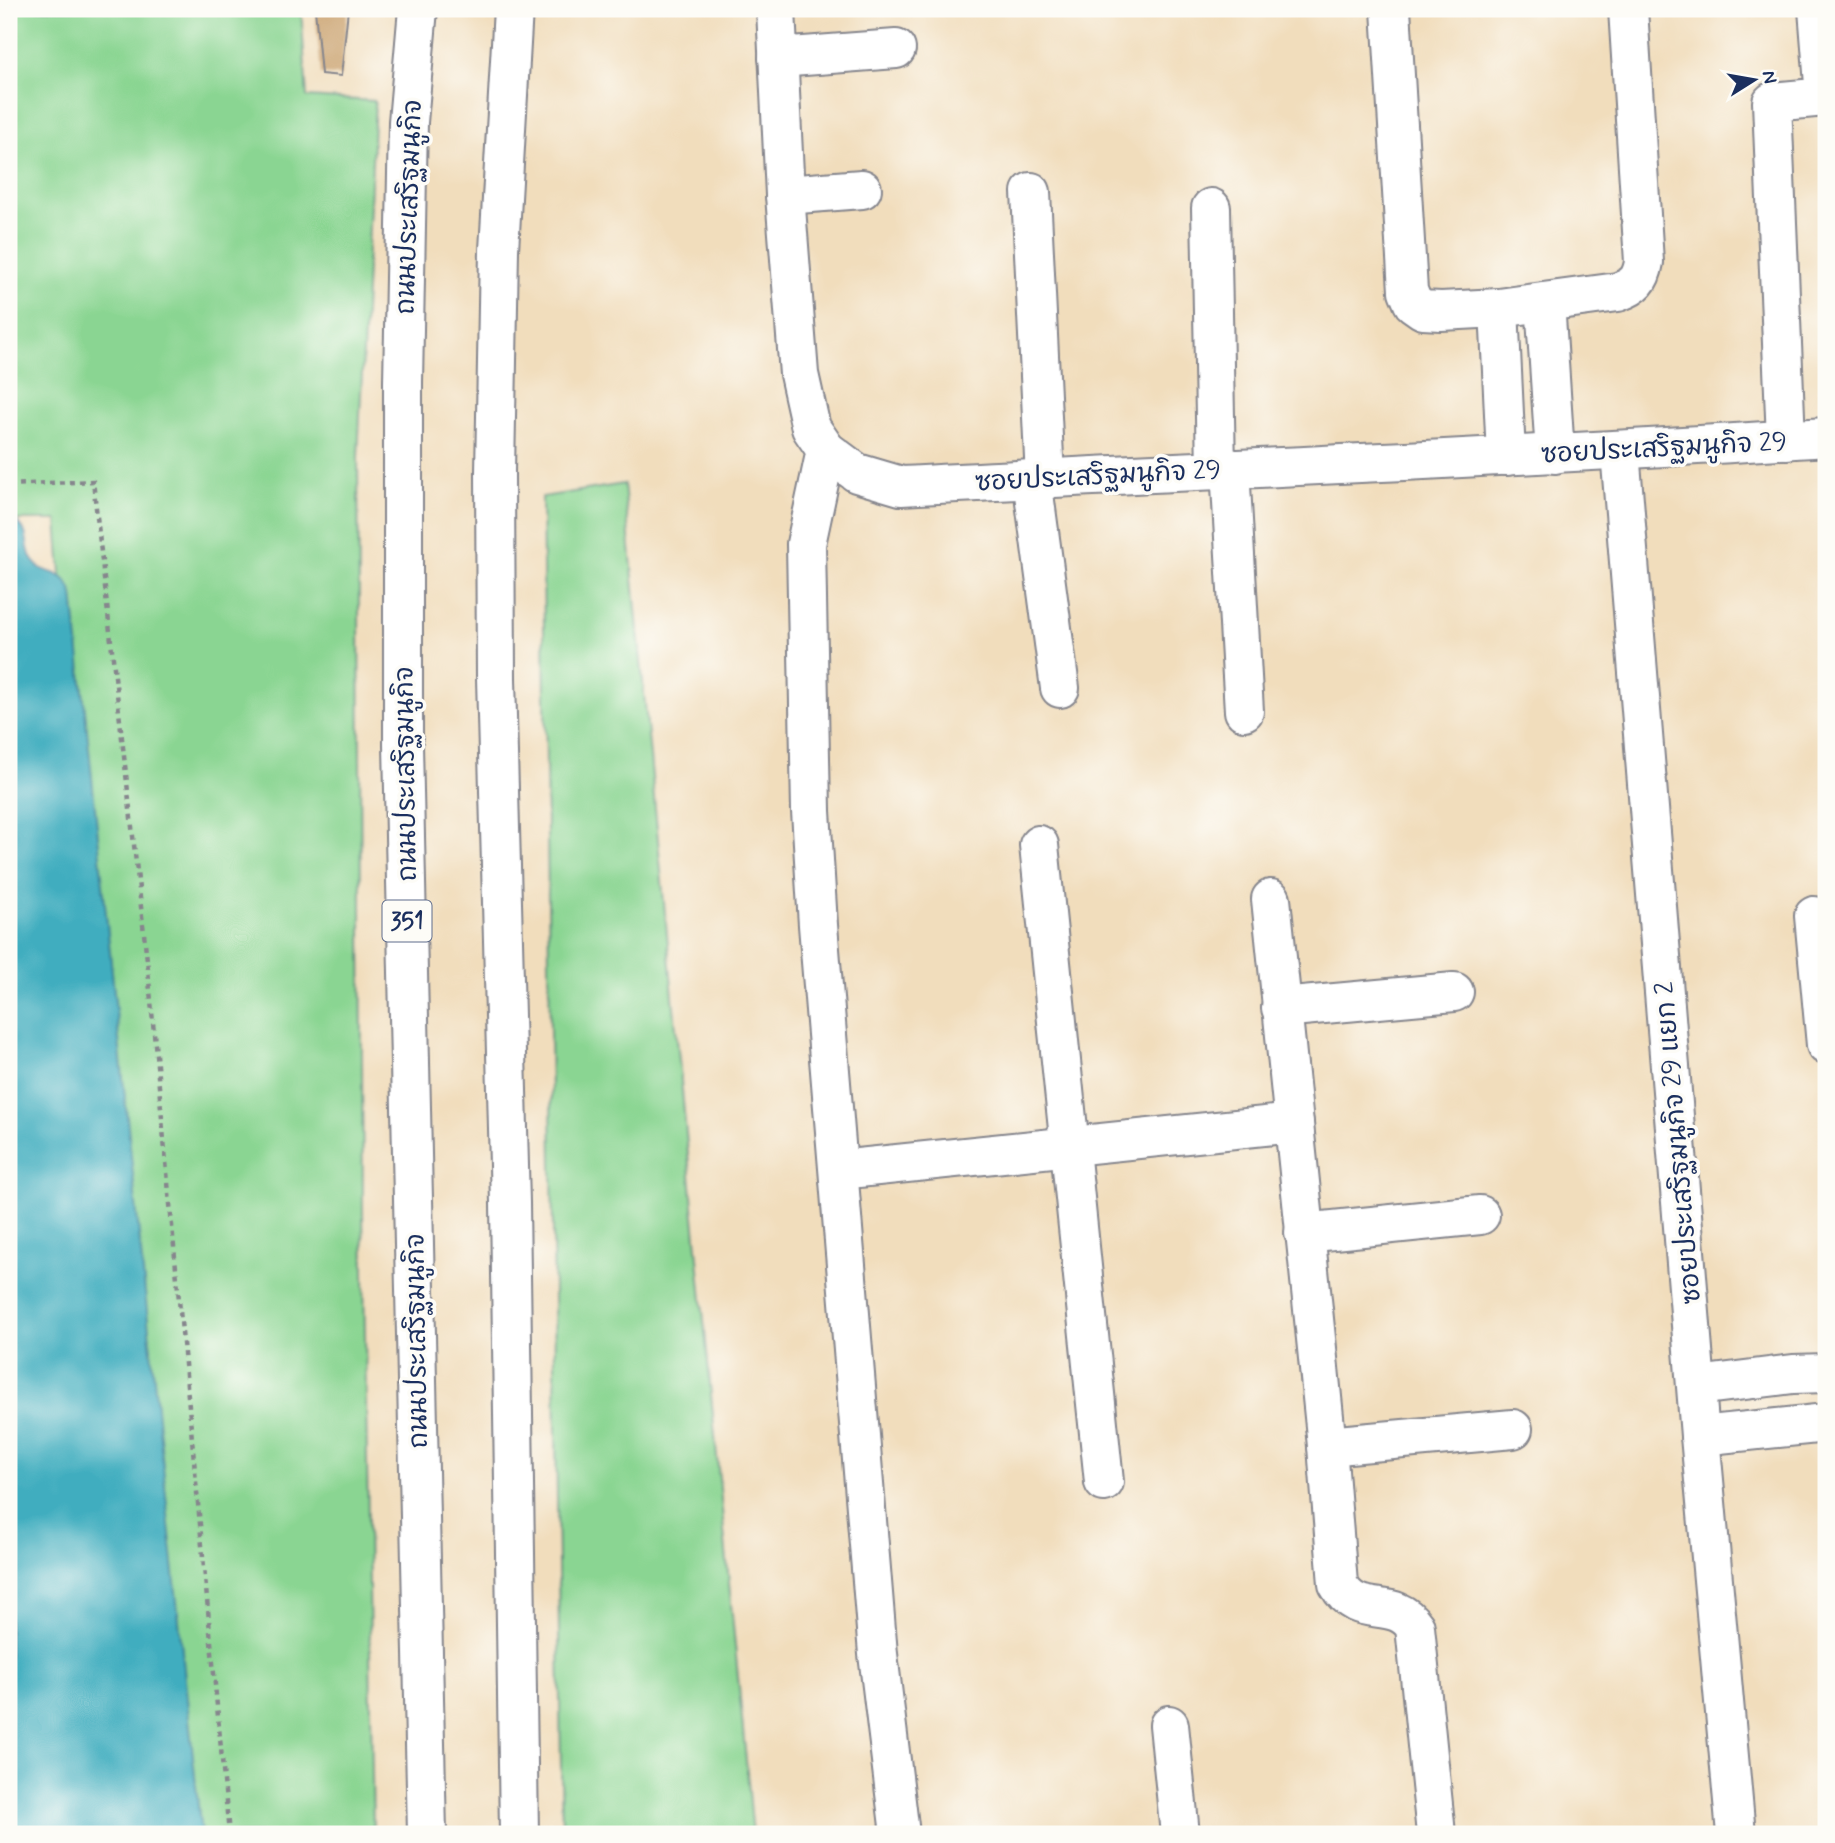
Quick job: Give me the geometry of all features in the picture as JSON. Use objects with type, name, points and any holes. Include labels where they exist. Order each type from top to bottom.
[{"type":"street","name":"ถนนประเสริฐมนูกิจ","points":[[418,9],[408,122],[403,382],[403,745],[427,1834]]},
{"type":"street","points":[[513,9],[499,250],[495,472],[496,678],[510,1203],[519,1834]]},
{"type":"street","name":"ซอยประเสริฐมนูกิจ 29","points":[[775,9],[785,195],[799,374],[811,428],[826,450],[857,473],[901,485],[1620,451],[1805,439]]},
{"type":"street","points":[[1391,9],[1408,290],[1413,303],[1423,310],[1499,308],[1618,292],[1633,287],[1642,277],[1644,262],[1628,9]]},
{"type":"street","points":[[1805,439],[1778,101],[1826,97],[1818,9]]},
{"type":"street","points":[[778,58],[896,49]]},
{"type":"street","points":[[785,195],[862,189]]},
{"type":"street","points":[[1031,192],[1039,478],[1060,688]]},
{"type":"street","points":[[1210,208],[1223,468],[1244,711]]},
{"type":"street","points":[[1545,302],[1555,454]]},
{"type":"street","points":[[1499,308],[1506,456]]},
{"type":"street","points":[[826,450],[806,544],[811,822],[878,1654],[900,1834]]},
{"type":"street","name":"ซอยประเสริฐมนูกิจ 29 แยก 2","points":[[1620,451],[1700,1436],[1736,1834]]},
{"type":"street","points":[[1039,845],[1104,1482]]},
{"type":"street","points":[[1271,899],[1327,1446],[1338,1584],[1345,1596],[1354,1603],[1400,1611],[1415,1627],[1436,1834]]},
{"type":"street","points":[[1814,916],[1826,1045]]},
{"type":"street","points":[[1281,1008],[1454,992]]},
{"type":"street","points":[[839,1170],[1294,1123]]},
{"type":"street","points":[[1304,1233],[1480,1215]]},
{"type":"street","points":[[1697,1386],[1793,1374],[1826,1373]]},
{"type":"street","points":[[1700,1436],[1826,1423]]},
{"type":"street","points":[[1327,1446],[1513,1429]]},
{"type":"street","points":[[1169,1725],[1180,1834]]},
{"type":"path","points":[[9,485],[93,481],[149,982],[229,1834]]},
{"type":"green space","points":[[9,9],[301,9],[307,97],[375,101],[358,457],[363,1211],[373,1834],[155,1834],[57,520],[9,520]]},
{"type":"green space","points":[[624,484],[753,1834],[562,1834],[542,497]]},
{"type":"water","points":[[16,522],[24,530],[33,561],[64,579],[73,594],[201,1834],[9,1834],[9,523]]},
{"type":"building","points":[[315,9],[348,9],[341,76],[321,74]]}]
